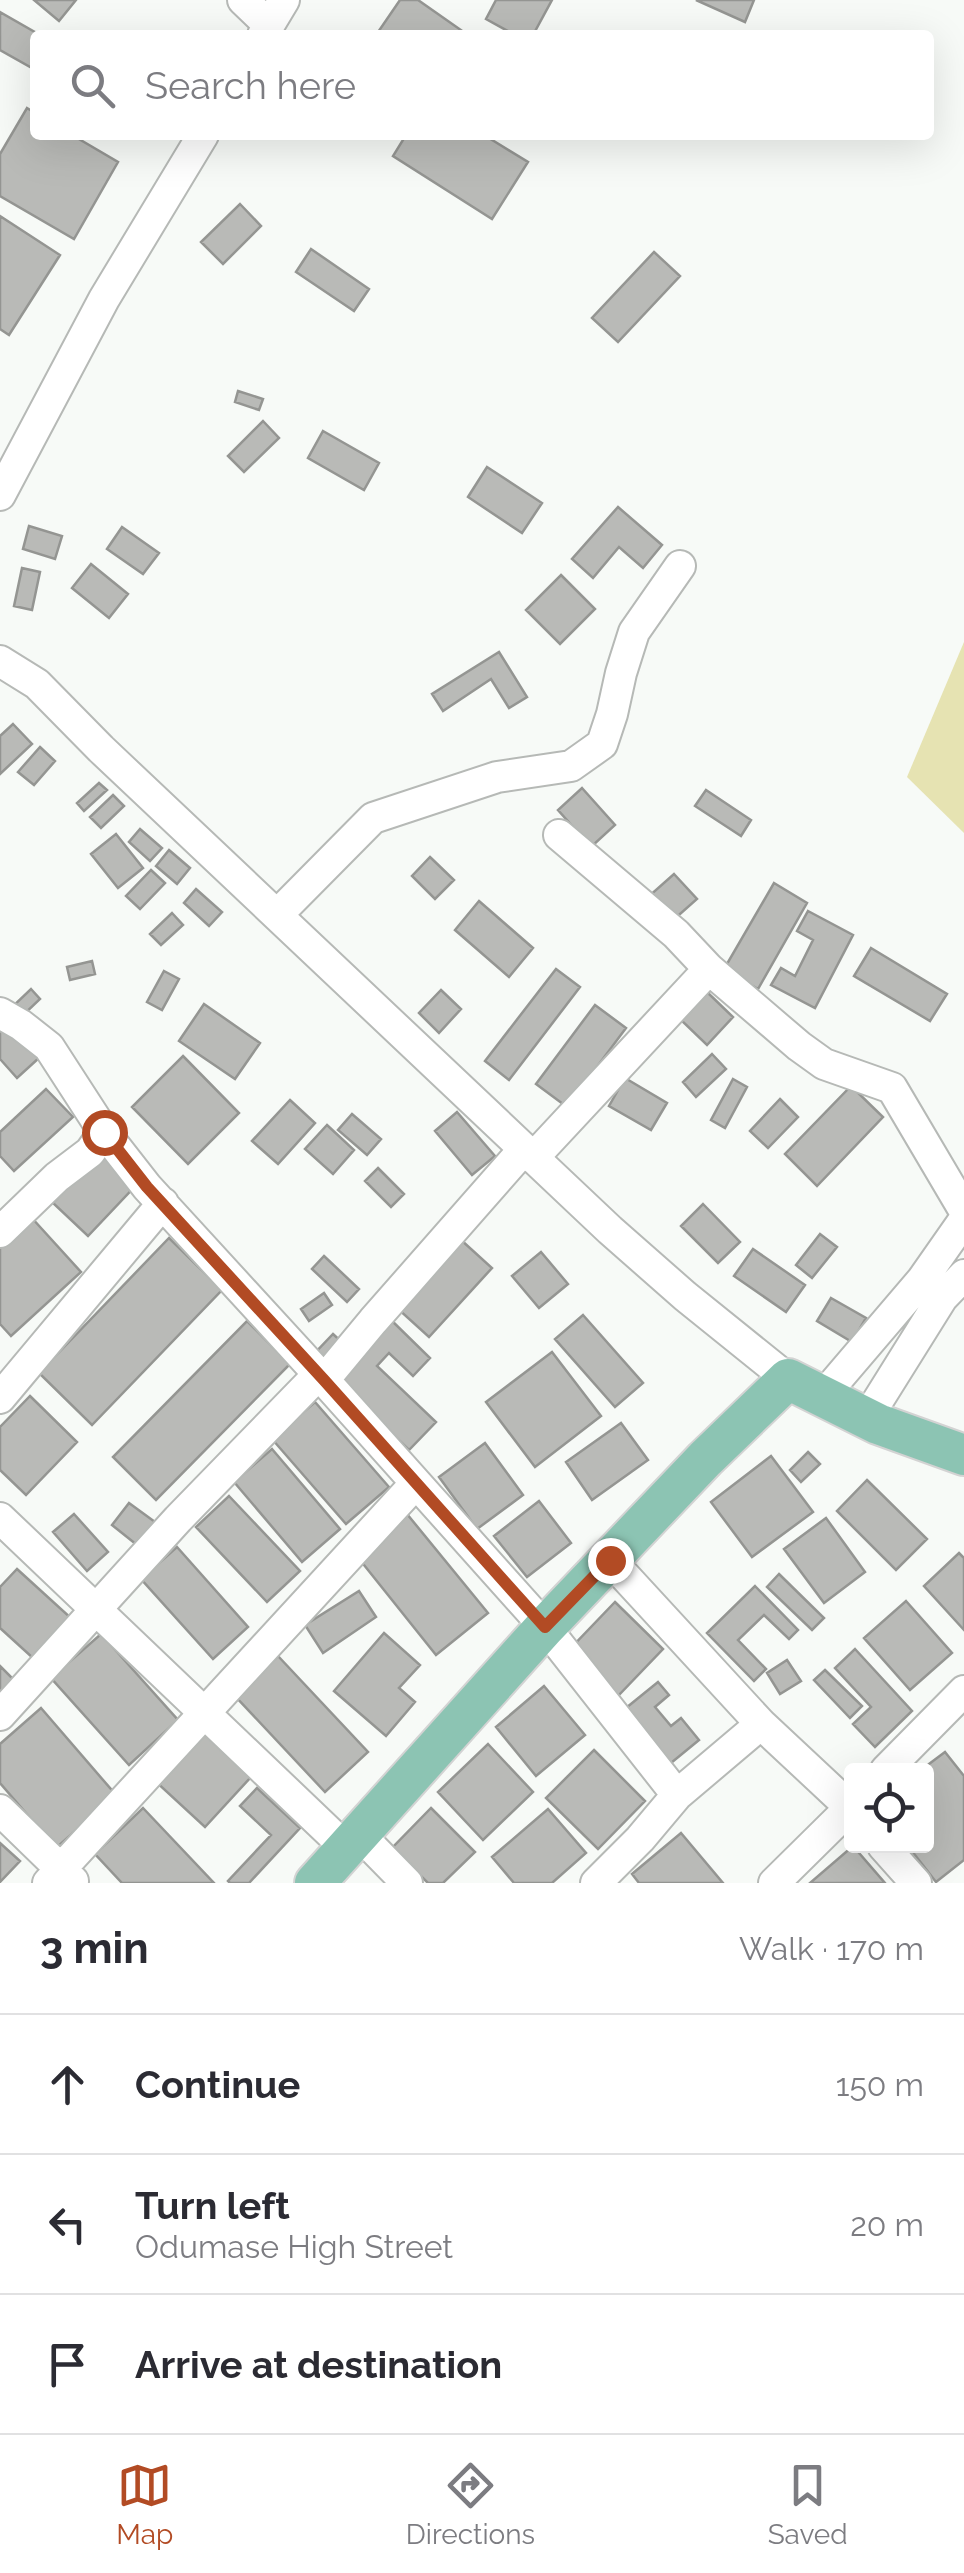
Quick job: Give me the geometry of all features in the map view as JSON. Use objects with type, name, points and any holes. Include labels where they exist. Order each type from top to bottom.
[{"type":"main road","points":[[316,1883],[545,1627],[705,1458],[806,1387],[867,1418],[964,1455]]},
{"type":"street","points":[[243,0],[272,20]]},
{"type":"street","points":[[0,495],[104,299],[200,140]]},
{"type":"street","points":[[277,915],[372,818],[497,777],[571,766],[602,744],[634,632],[680,566]]},
{"type":"street","points":[[0,661],[36,684],[529,1154],[685,1296],[806,1387],[922,1280],[964,1220]]},
{"type":"street","points":[[559,835],[824,1064],[892,1088],[964,1210]]},
{"type":"street","points":[[0,1715],[178,1519],[322,1377],[529,1154],[710,969]]},
{"type":"street","points":[[0,1013],[50,1047],[104,1132],[147,1187],[545,1627],[677,1795]]},
{"type":"street","points":[[0,1232],[57,1177],[90,1152],[104,1132]]},
{"type":"street","points":[[0,1398],[164,1204]]},
{"type":"street","points":[[867,1418],[942,1298],[964,1275]]},
{"type":"street","points":[[0,1810],[61,1878],[205,1713],[416,1483]]},
{"type":"street","points":[[7,1538],[96,1609],[205,1713],[406,1883]]},
{"type":"street","points":[[610,1560],[761,1724],[844,1801]]},
{"type":"street","points":[[893,1763],[964,1691]]},
{"type":"street","points":[[596,1883],[677,1795],[761,1724]]},
{"type":"street","points":[[774,1883],[844,1815]]},
{"type":"street","points":[[890,1853],[916,1883]]},
{"type":"shaded area","points":[[964,642],[964,833],[907,777]]},
{"type":"building","points":[[34,0],[76,0],[59,21]]},
{"type":"building","points":[[400,0],[418,0],[461,30],[379,30]]},
{"type":"building","points":[[496,0],[552,0],[536,30],[506,30],[486,19]]},
{"type":"building","points":[[696,0],[754,0],[745,22]]},
{"type":"building","points":[[0,12],[31,30],[30,67],[0,50]]},
{"type":"building","points":[[27,108],[30,140],[81,140],[118,162],[74,239],[0,196],[0,154]]},
{"type":"building","points":[[403,140],[492,140],[528,162],[492,219],[393,156]]},
{"type":"building","points":[[240,204],[261,226],[223,264],[201,242]]},
{"type":"building","points":[[0,216],[60,255],[9,335],[0,329]]},
{"type":"building","points":[[311,249],[369,289],[354,311],[296,272]]},
{"type":"building","points":[[654,252],[680,276],[618,342],[592,318]]},
{"type":"building","points":[[238,391],[263,399],[259,410],[235,402]]},
{"type":"building","points":[[263,421],[279,438],[244,472],[228,456]]},
{"type":"building","points":[[323,431],[379,463],[364,490],[308,458]]},
{"type":"building","points":[[487,467],[542,503],[522,533],[468,497]]},
{"type":"building","points":[[618,507],[662,545],[643,568],[619,547],[593,578],[572,559]]},
{"type":"building","points":[[29,526],[62,536],[55,559],[23,549]]},
{"type":"building","points":[[122,527],[159,553],[143,574],[107,549]]},
{"type":"building","points":[[91,564],[128,594],[109,618],[72,588]]},
{"type":"building","points":[[22,568],[40,572],[32,610],[14,606]]},
{"type":"building","points":[[561,575],[595,609],[560,644],[526,610]]},
{"type":"building","points":[[499,652],[527,697],[509,708],[491,679],[443,711],[432,694]]},
{"type":"building","points":[[13,724],[32,744],[0,774],[0,736]]},
{"type":"building","points":[[40,747],[55,761],[34,785],[18,772]]},
{"type":"building","points":[[99,783],[107,790],[84,811],[77,803]]},
{"type":"building","points":[[582,788],[615,825],[591,847],[558,810]]},
{"type":"building","points":[[706,790],[751,820],[741,836],[695,806]]},
{"type":"building","points":[[113,795],[124,806],[101,828],[90,817]]},
{"type":"building","points":[[140,829],[162,848],[150,861],[129,842]]},
{"type":"building","points":[[116,834],[143,868],[118,888],[91,854]]},
{"type":"building","points":[[169,850],[190,868],[177,884],[156,866]]},
{"type":"building","points":[[430,857],[454,880],[435,899],[412,876]]},
{"type":"building","points":[[151,870],[165,883],[140,909],[126,896]]},
{"type":"building","points":[[674,874],[697,899],[671,922],[648,897]]},
{"type":"building","points":[[774,883],[807,903],[758,989],[724,969]]},
{"type":"building","points":[[196,889],[222,912],[209,926],[184,903]]},
{"type":"building","points":[[479,901],[533,948],[509,977],[455,930]]},
{"type":"building","points":[[808,911],[853,935],[815,1008],[771,985],[781,968],[795,976],[813,940],[797,931]]},
{"type":"building","points":[[172,913],[183,925],[161,945],[150,934]]},
{"type":"building","points":[[871,948],[947,994],[930,1021],[854,976]]},
{"type":"building","points":[[92,961],[95,974],[70,980],[67,967]]},
{"type":"building","points":[[556,969],[580,987],[509,1080],[485,1061]]},
{"type":"building","points":[[164,971],[179,979],[162,1010],[147,1002]]},
{"type":"building","points":[[31,989],[40,999],[19,1019],[10,1009]]},
{"type":"building","points":[[441,990],[461,1009],[439,1033],[419,1013]]},
{"type":"building","points":[[707,992],[733,1017],[707,1045],[681,1020]]},
{"type":"building","points":[[204,1004],[260,1043],[235,1079],[179,1041]]},
{"type":"building","points":[[595,1005],[626,1028],[567,1107],[536,1084]]},
{"type":"building","points":[[0,1026],[40,1057],[17,1078],[0,1059]]},
{"type":"building","points":[[712,1054],[726,1069],[696,1097],[683,1082]]},
{"type":"building","points":[[183,1056],[239,1113],[188,1164],[132,1107]]},
{"type":"building","points":[[625,1078],[667,1103],[651,1130],[609,1106]]},
{"type":"building","points":[[733,1079],[747,1087],[725,1128],[711,1120]]},
{"type":"building","points":[[851,1086],[883,1117],[817,1186],[785,1154]]},
{"type":"building","points":[[46,1089],[73,1117],[14,1171],[0,1156],[0,1132]]},
{"type":"building","points":[[780,1099],[798,1117],[768,1148],[750,1131]]},
{"type":"building","points":[[290,1100],[315,1123],[278,1164],[252,1141]]},
{"type":"building","points":[[457,1112],[495,1156],[472,1175],[435,1131]]},
{"type":"building","points":[[352,1114],[381,1139],[367,1155],[338,1130]]},
{"type":"building","points":[[327,1125],[354,1150],[333,1174],[305,1149]]},
{"type":"building","points":[[105,1148],[140,1181],[88,1236],[53,1203]]},
{"type":"building","points":[[378,1168],[404,1194],[391,1207],[365,1181]]},
{"type":"building","points":[[703,1204],[740,1242],[718,1263],[681,1226]]},
{"type":"building","points":[[31,1217],[81,1272],[11,1336],[0,1324],[0,1246]]},
{"type":"building","points":[[820,1234],[837,1247],[812,1278],[796,1265]]},
{"type":"building","points":[[169,1238],[222,1290],[92,1425],[39,1373]]},
{"type":"building","points":[[460,1239],[492,1268],[429,1337],[397,1308]]},
{"type":"building","points":[[753,1249],[805,1285],[786,1312],[734,1276]]},
{"type":"building","points":[[541,1252],[568,1284],[539,1308],[512,1276]]},
{"type":"building","points":[[324,1256],[359,1289],[347,1302],[312,1269]]},
{"type":"building","points":[[324,1293],[332,1305],[309,1321],[301,1309]]},
{"type":"building","points":[[831,1298],[866,1318],[852,1342],[817,1321]]},
{"type":"building","points":[[583,1315],[643,1383],[615,1407],[555,1339]]},
{"type":"building","points":[[388,1317],[430,1358],[413,1376],[389,1353],[377,1366],[436,1422],[409,1450],[332,1376]]},
{"type":"building","points":[[247,1321],[290,1364],[156,1500],[113,1457]]},
{"type":"building","points":[[333,1334],[347,1347],[327,1369],[313,1355]]},
{"type":"building","points":[[552,1352],[601,1416],[535,1467],[486,1402]]},
{"type":"building","points":[[30,1396],[77,1442],[26,1495],[0,1470],[0,1427]]},
{"type":"building","points":[[315,1402],[389,1487],[346,1524],[272,1439]]},
{"type":"building","points":[[621,1423],[648,1460],[592,1500],[566,1462]]},
{"type":"building","points":[[485,1443],[523,1495],[477,1529],[439,1477]]},
{"type":"building","points":[[272,1449],[340,1529],[302,1562],[234,1482]]},
{"type":"building","points":[[808,1452],[820,1464],[801,1482],[790,1470]]},
{"type":"building","points":[[771,1456],[813,1512],[752,1557],[711,1502]]},
{"type":"building","points":[[867,1480],[927,1539],[896,1570],[837,1511]]},
{"type":"building","points":[[229,1496],[300,1571],[267,1602],[196,1527]]},
{"type":"building","points":[[539,1501],[571,1543],[527,1577],[494,1536]]},
{"type":"building","points":[[129,1503],[155,1522],[137,1545],[112,1525]]},
{"type":"building","points":[[74,1514],[108,1552],[87,1571],[53,1532]]},
{"type":"building","points":[[407,1514],[488,1613],[436,1655],[356,1555]]},
{"type":"building","points":[[826,1518],[865,1572],[824,1603],[784,1549]]},
{"type":"building","points":[[177,1547],[248,1627],[213,1659],[141,1579]]},
{"type":"building","points":[[959,1553],[964,1558],[964,1630],[924,1586]]},
{"type":"building","points":[[17,1569],[72,1619],[34,1659],[0,1628],[0,1587]]},
{"type":"building","points":[[779,1574],[824,1618],[812,1630],[767,1587]]},
{"type":"building","points":[[755,1586],[798,1630],[789,1639],[764,1615],[738,1640],[766,1669],[754,1681],[707,1633]]},
{"type":"building","points":[[359,1591],[376,1617],[323,1653],[305,1625]]},
{"type":"building","points":[[906,1601],[952,1653],[910,1690],[864,1638]]},
{"type":"building","points":[[615,1602],[663,1649],[617,1697],[569,1650]]},
{"type":"building","points":[[384,1633],[420,1665],[399,1688],[415,1702],[386,1736],[334,1691]]},
{"type":"building","points":[[101,1634],[178,1720],[129,1765],[51,1678]]},
{"type":"building","points":[[855,1649],[912,1711],[875,1747],[853,1724],[871,1707],[835,1668]]},
{"type":"building","points":[[278,1656],[368,1752],[325,1792],[235,1696]]},
{"type":"building","points":[[787,1660],[801,1681],[780,1694],[767,1673]]},
{"type":"building","points":[[0,1666],[13,1679],[0,1693]]},
{"type":"building","points":[[825,1670],[862,1706],[850,1718],[814,1680]]},
{"type":"building","points":[[658,1682],[669,1695],[655,1707],[671,1726],[681,1718],[699,1740],[671,1763],[626,1708]]},
{"type":"building","points":[[544,1686],[585,1735],[536,1776],[496,1727]]},
{"type":"building","points":[[41,1708],[116,1795],[56,1848],[0,1783],[0,1744]]},
{"type":"building","points":[[200,1730],[251,1777],[205,1827],[154,1780]]},
{"type":"building","points":[[488,1744],[533,1792],[483,1840],[438,1792]]},
{"type":"building","points":[[594,1750],[645,1801],[598,1849],[546,1798]]},
{"type":"building","points":[[945,1752],[964,1776],[964,1860],[936,1882],[913,1853],[934,1853],[934,1763],[930,1763]]},
{"type":"building","points":[[257,1788],[300,1828],[249,1883],[230,1883],[271,1835],[240,1806]]},
{"type":"building","points":[[143,1808],[214,1883],[122,1883],[95,1854]]},
{"type":"building","points":[[431,1808],[475,1852],[443,1883],[428,1883],[392,1848]]},
{"type":"building","points":[[548,1809],[586,1853],[552,1883],[514,1883],[492,1857]]},
{"type":"building","points":[[681,1833],[723,1883],[639,1883],[632,1874]]},
{"type":"building","points":[[0,1843],[20,1861],[0,1882]]},
{"type":"building","points":[[845,1853],[859,1853],[885,1883],[810,1883]]},
{"type":"route","points":[[104,1132],[147,1187],[545,1627],[610,1560]]}]
